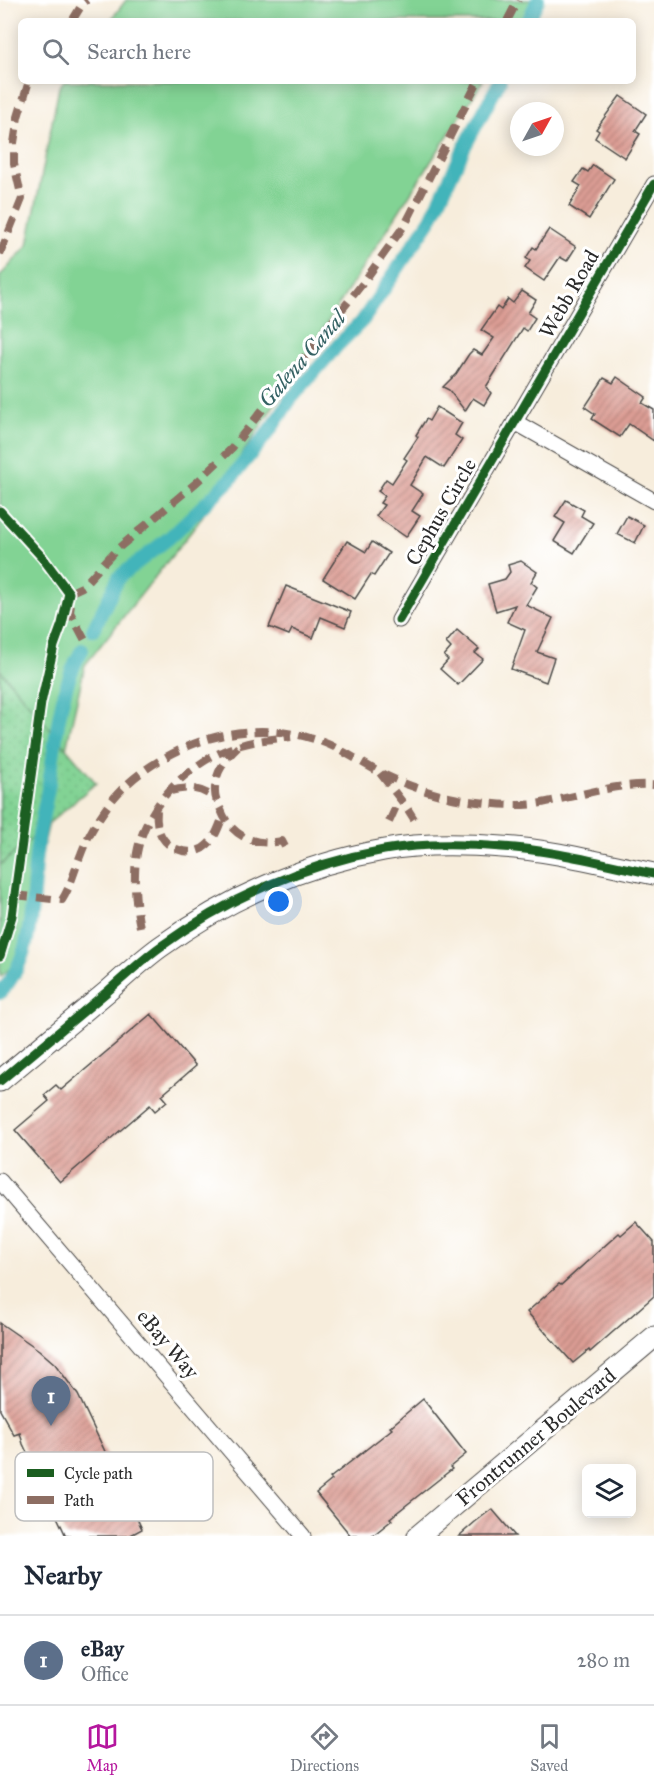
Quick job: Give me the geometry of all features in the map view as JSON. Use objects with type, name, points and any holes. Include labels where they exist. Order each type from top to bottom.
[{"type":"street","name":"Webb Road","points":[[515,422],[654,184]]},
{"type":"street","points":[[515,422],[654,501]]},
{"type":"street","name":"Cephus Circle","points":[[399,620],[515,422]]},
{"type":"street","points":[[0,1081],[159,948],[216,912],[266,886],[314,868],[386,849],[426,846],[491,846],[543,851],[654,874]]},
{"type":"street","name":"eBay Way","points":[[0,1181],[303,1536]]},
{"type":"street","name":"Frontrunner Boulevard","points":[[418,1536],[654,1337]]},
{"type":"green space","points":[[126,0],[535,0],[524,18],[112,18]]},
{"type":"green space","points":[[62,84],[481,84],[198,523],[85,665],[17,963],[0,977],[0,276],[28,245],[59,87]]},
{"type":"green space","points":[[0,670],[96,783],[0,865]]},
{"type":"building","points":[[620,96],[646,114],[635,131],[640,134],[625,158],[595,138],[599,131],[596,129]]},
{"type":"building","points":[[593,165],[614,179],[589,219],[569,206],[581,186],[574,182],[583,169],[588,172]]},
{"type":"building","points":[[549,229],[576,247],[567,261],[560,257],[544,281],[525,268],[530,261],[526,258],[533,247],[536,249]]},
{"type":"building","points":[[522,291],[536,300],[528,313],[535,318],[527,331],[523,328],[486,387],[491,393],[484,405],[473,398],[465,411],[449,390],[443,387],[456,374],[473,350],[482,355],[494,338],[481,330],[497,307],[501,310],[508,299],[513,303]]},
{"type":"building","points":[[617,377],[646,397],[642,403],[654,410],[654,441],[629,424],[620,437],[592,419],[595,414],[585,407],[604,378],[613,383]]},
{"type":"building","points":[[437,407],[462,423],[455,435],[462,440],[444,468],[427,457],[410,485],[423,494],[412,511],[420,516],[406,537],[376,516],[384,505],[380,503],[385,496],[378,491],[386,479],[392,483],[407,460],[404,458],[418,437],[416,435],[426,419],[429,421]]},
{"type":"building","points":[[566,500],[584,510],[581,516],[593,523],[574,553],[554,541],[565,523],[555,517]]},
{"type":"building","points":[[627,516],[644,525],[635,543],[617,534]]},
{"type":"building","points":[[347,541],[366,552],[372,542],[389,553],[374,576],[371,574],[355,599],[323,579]]},
{"type":"building","points":[[521,561],[537,572],[531,582],[537,587],[526,605],[553,618],[537,652],[554,658],[546,682],[511,669],[525,630],[507,622],[515,605],[496,611],[488,584],[505,579],[510,572],[508,565]]},
{"type":"building","points":[[286,586],[351,612],[345,627],[321,617],[313,638],[292,629],[289,635],[269,627]]},
{"type":"building","points":[[457,630],[479,649],[475,653],[483,659],[458,685],[440,669],[448,660],[444,656],[451,648],[446,643]]},
{"type":"building","points":[[151,1014],[196,1066],[162,1095],[167,1101],[155,1111],[150,1105],[60,1182],[15,1130],[49,1101],[44,1095],[56,1085],[61,1090]]},
{"type":"building","points":[[636,1222],[654,1242],[654,1296],[590,1352],[589,1350],[573,1363],[527,1312],[619,1233],[621,1235]]},
{"type":"building","points":[[0,1323],[55,1364],[78,1395],[105,1452],[27,1452],[20,1433],[14,1435],[0,1410]]},
{"type":"building","points":[[423,1399],[466,1454],[450,1467],[452,1469],[390,1518],[392,1520],[372,1536],[351,1536],[316,1493],[332,1480],[330,1478],[392,1429],[390,1427]]},
{"type":"building","points":[[492,1509],[515,1536],[459,1536],[475,1522]]},
{"type":"building","points":[[59,1521],[138,1521],[142,1529],[129,1536],[66,1536]]},
{"type":"waterway","name":"Galena Canal","points":[[529,18],[538,0]]},
{"type":"waterway","name":"Galena Canal","points":[[93,630],[119,577],[169,538],[229,481],[271,429],[290,400],[363,320],[431,219],[464,148],[498,84]]},
{"type":"waterway","name":"Galena Canal","points":[[0,993],[20,962],[25,945],[32,910],[37,846],[63,698],[82,650]]},
{"type":"marked path","points":[[74,18],[87,0]]},
{"type":"marked path","points":[[509,18],[518,0]]},
{"type":"marked path","points":[[0,254],[22,199],[14,164],[14,143],[18,117],[28,84]]},
{"type":"marked path","points":[[69,593],[82,587],[115,551],[197,482],[232,448],[363,283],[406,223],[476,84]]},
{"type":"marked path","points":[[71,605],[70,612],[88,646]]},
{"type":"marked path","points":[[14,895],[62,900],[91,832],[120,791],[146,769],[176,752],[201,741],[232,734],[263,731],[310,738],[339,749],[404,783],[437,794],[479,802],[525,805],[612,788],[654,785]]},
{"type":"marked path","points":[[140,927],[135,890],[137,853],[150,817],[161,800],[189,772],[223,751],[253,742],[291,737]]},
{"type":"marked path","points":[[238,747],[225,762],[216,779],[216,799],[225,819],[245,838],[262,842],[282,841],[285,847]]},
{"type":"marked path","points":[[380,773],[414,819]]},
{"type":"marked path","points":[[171,791],[195,789],[217,800]]},
{"type":"marked path","points":[[389,822],[400,798]]},
{"type":"marked path","points":[[157,810],[157,824],[162,837],[171,846],[190,852],[202,849],[210,842],[223,816]]},
{"type":"cycle path","points":[[399,620],[654,184]]},
{"type":"cycle path","points":[[0,511],[42,557],[69,593],[41,703],[12,916],[0,956]]},
{"type":"cycle path","points":[[0,1081],[147,957],[185,930],[239,899],[295,874],[325,864],[398,848],[473,845],[540,851],[654,874]]},
{"type":"place","name":"eBay","points":[[51,1426]]}]
